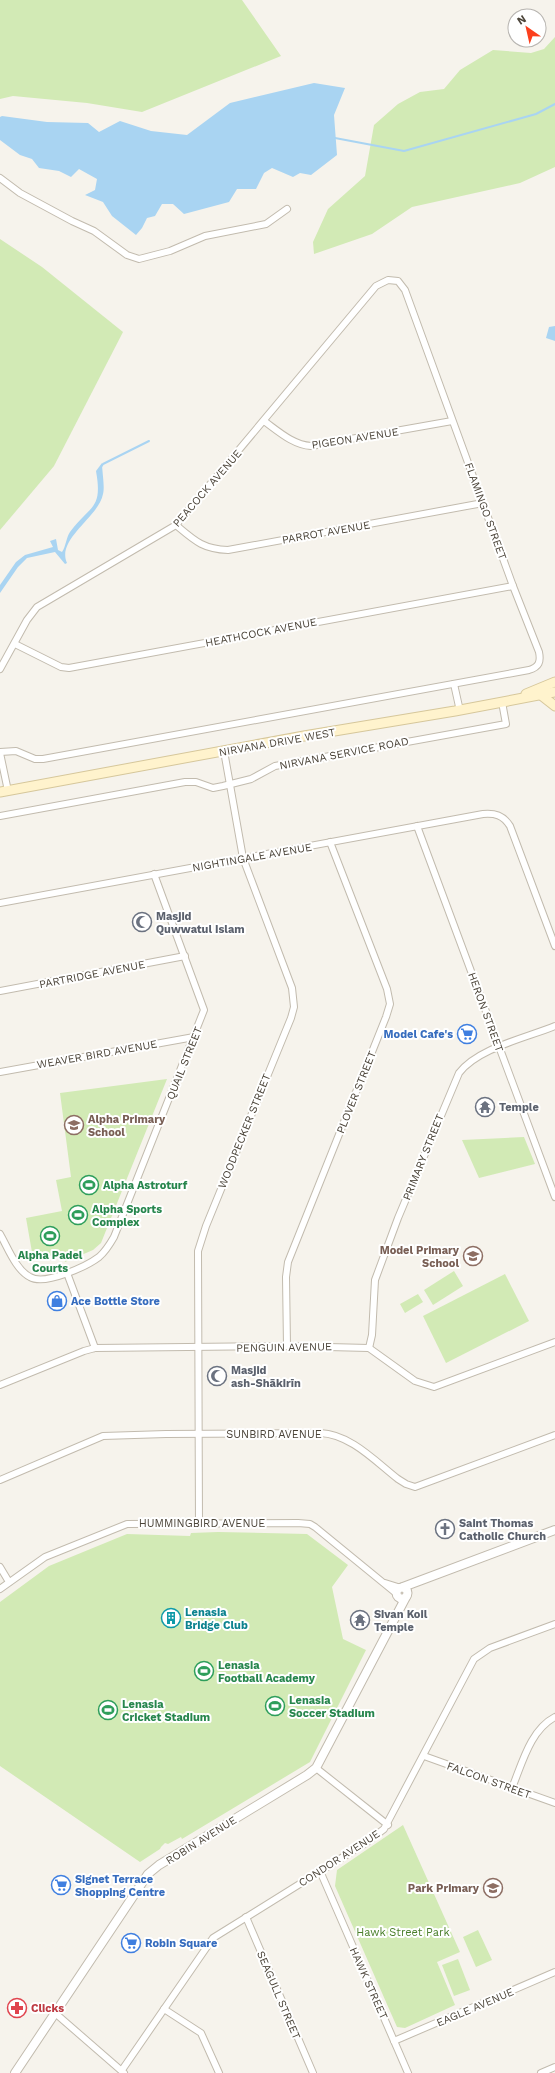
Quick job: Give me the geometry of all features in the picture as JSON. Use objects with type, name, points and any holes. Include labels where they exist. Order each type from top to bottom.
[{"type":"main road","points":[[512,700],[555,682]]},
{"type":"main road","name":"NIRVANA DRIVE WEST","points":[[4,792],[304,736],[460,711],[555,692]]},
{"type":"main road","points":[[541,695],[555,706]]},
{"type":"street","points":[[0,178],[20,193],[94,231],[127,255],[139,259],[170,251],[204,236],[266,224],[287,209]]},
{"type":"street","name":"FLAMINGO STREET","points":[[394,280],[398,281],[404,290],[512,586],[539,652],[540,662],[534,668],[529,670],[454,684]]},
{"type":"street","name":"PEACOCK AVENUE","points":[[0,670],[32,613],[45,602],[176,526],[376,286],[382,282],[394,280]]},
{"type":"street","name":"PIGEON AVENUE","points":[[264,421],[295,442],[302,445],[311,446],[452,421]]},
{"type":"street","name":"PARROT AVENUE","points":[[176,526],[200,545],[215,550],[228,550],[482,503]]},
{"type":"street","name":"HEATHCOCK AVENUE","points":[[15,644],[61,667],[69,668],[512,586]]},
{"type":"street","points":[[4,792],[0,753],[16,751],[35,759],[43,759],[454,684],[460,711]]},
{"type":"street","name":"NIRVANA SERVICE ROAD","points":[[0,816],[185,782],[196,782],[213,788],[230,785],[251,778],[275,766],[506,724],[502,702]]},
{"type":"street","name":"WOODPECKER STREET","points":[[199,1523],[198,1259],[200,1243],[291,1018],[294,1007],[292,988],[243,858],[224,752]]},
{"type":"street","name":"NIGHTINGALE AVENUE","points":[[0,903],[483,814],[494,814],[503,817],[512,832],[555,946]]},
{"type":"street","name":"HERON STREET","points":[[417,826],[555,1197]]},
{"type":"street","name":"PLOVER STREET","points":[[287,1346],[286,1277],[288,1262],[390,1004],[386,989],[330,842]]},
{"type":"street","name":"QUAIL STREET","points":[[0,1234],[20,1268],[32,1278],[47,1279],[66,1273],[98,1257],[110,1244],[204,1010],[154,874]]},
{"type":"street","name":"PARTRIDGE AVENUE","points":[[0,991],[185,956]]},
{"type":"street","name":"PRIMARY STREET","points":[[369,1348],[372,1334],[375,1280],[448,1096],[459,1073],[466,1064],[498,1047],[555,1026]]},
{"type":"street","name":"WEAVER BIRD AVENUE","points":[[0,1072],[194,1037]]},
{"type":"street","points":[[66,1273],[96,1348]]},
{"type":"street","points":[[369,1348],[415,1382],[434,1387],[555,1342]]},
{"type":"street","name":"PENGUIN AVENUE","points":[[0,1385],[84,1351],[96,1348],[287,1346],[369,1348]]},
{"type":"street","name":"SUNBIRD AVENUE","points":[[0,1480],[103,1436],[331,1434],[347,1440],[398,1479],[415,1487],[555,1435]]},
{"type":"street","name":"HUMMINGBIRD AVENUE","points":[[0,1589],[45,1557],[122,1525],[199,1523],[310,1524],[384,1582],[402,1592]]},
{"type":"street","points":[[402,1592],[428,1578],[555,1530]]},
{"type":"street","points":[[0,1567],[10,1582]]},
{"type":"street","name":"ROBIN AVENUE","points":[[15,2073],[132,1898],[152,1871],[316,1768],[393,1621],[402,1592]]},
{"type":"street","name":"CONDOR AVENUE","points":[[123,2072],[212,1938],[376,1836],[388,1824],[474,1659],[490,1648],[555,1624]]},
{"type":"street","points":[[512,1788],[537,1733],[546,1723],[555,1718]]},
{"type":"street","name":"FALCON STREET","points":[[424,1756],[555,1803]]},
{"type":"street","points":[[316,1768],[388,1824]]},
{"type":"street","name":"HAWK STREET","points":[[320,1871],[408,2073]]},
{"type":"street","name":"SEAGULL STREET","points":[[246,1917],[313,2073]]},
{"type":"street","name":"EAGLE AVENUE","points":[[394,2041],[555,1972]]},
{"type":"street","points":[[164,2009],[201,2033],[219,2073]]},
{"type":"street","points":[[55,2013],[123,2072]]},
{"type":"street","points":[[540,2073],[555,2067]]},
{"type":"green space","points":[[0,0],[242,0],[281,56],[142,112],[87,103],[13,96],[0,99]]},
{"type":"green space","points":[[555,37],[555,167],[520,183],[412,207],[372,234],[314,254],[313,242],[328,209],[365,176],[374,125],[398,104],[420,92],[444,89],[460,70],[493,50],[531,53],[547,48],[547,46]]},
{"type":"green space","points":[[0,239],[42,267],[123,332],[54,466],[0,530]]},
{"type":"green space","points":[[167,1079],[101,1243],[93,1250],[65,1262],[63,1254],[33,1258],[26,1218],[62,1211],[56,1180],[71,1177],[60,1093]]},
{"type":"green space","points":[[524,1137],[535,1164],[479,1178],[462,1140]]},
{"type":"green space","points":[[454,1271],[463,1286],[433,1305],[424,1290]]},
{"type":"green space","points":[[505,1274],[529,1321],[446,1363],[423,1316]]},
{"type":"green space","points":[[418,1294],[423,1302],[405,1313],[400,1304]]},
{"type":"green space","points":[[218,1532],[307,1534],[348,1565],[332,1587],[343,1639],[366,1650],[310,1762],[182,1839],[181,1837],[168,1844],[165,1843],[160,1849],[140,1862],[0,1766],[0,1602],[49,1566],[127,1534],[190,1536],[191,1533]]},
{"type":"green space","name":"Hawk Street Park","points":[[403,1825],[460,1952],[437,1962],[455,2005],[405,2028],[397,2027],[335,1886],[337,1870]]},
{"type":"green space","points":[[478,1930],[492,1960],[476,1967],[463,1937]]},
{"type":"green space","points":[[458,1959],[470,1990],[454,1996],[442,1965]]},
{"type":"water","points":[[314,83],[345,88],[334,115],[337,155],[311,175],[300,173],[293,177],[272,168],[264,173],[256,189],[237,189],[229,202],[184,214],[173,204],[162,204],[155,216],[147,218],[142,228],[136,235],[112,216],[103,202],[85,195],[95,190],[97,179],[79,169],[71,177],[59,171],[39,168],[32,159],[20,155],[0,140],[0,117],[2,116],[47,122],[88,123],[99,132],[120,121],[151,131],[187,135],[230,103]]},
{"type":"water","points":[[555,326],[555,341],[546,338],[549,327]]},
{"type":"water","points":[[102,463],[104,491],[100,503],[67,545],[65,554],[67,563],[65,564],[55,552],[27,558],[18,567],[0,593],[0,585],[16,562],[25,555],[53,547],[50,541],[56,539],[58,550],[62,552],[70,532],[89,511],[96,500],[98,484],[96,471]]},
{"type":"waterway","points":[[335,138],[404,151],[536,114],[555,104]]},
{"type":"waterway","points":[[101,467],[103,464],[149,441]]},
{"type":"place","name":"Masjid Quwwatul Islam","points":[[142,922]]},
{"type":"place","name":"Model Cafe's","points":[[467,1034]]},
{"type":"place","name":"Temple","points":[[485,1107]]},
{"type":"place","name":"Alpha Primary School","points":[[74,1125]]},
{"type":"place","name":"Alpha Astroturf","points":[[89,1185]]},
{"type":"place","name":"Alpha Sports Complex","points":[[78,1215]]},
{"type":"place","name":"Alpha Padel Courts","points":[[50,1236]]},
{"type":"place","name":"Model Primary School","points":[[473,1256]]},
{"type":"place","name":"Ace Bottle Store","points":[[57,1301]]},
{"type":"place","name":"Masjid ash-Shākirīn","points":[[217,1376]]},
{"type":"place","name":"Saint Thomas Catholic Church","points":[[445,1529]]},
{"type":"place","name":"Lenasia Bridge Club","points":[[171,1618]]},
{"type":"place","name":"Sivan Koil Temple","points":[[360,1620]]},
{"type":"place","name":"Lenasia Football Academy","points":[[204,1671]]},
{"type":"place","name":"Lenasia Soccer Stadium","points":[[275,1706]]},
{"type":"place","name":"Lenasia Cricket Stadium","points":[[108,1710]]},
{"type":"place","name":"Signet Terrace Shopping Centre","points":[[61,1885]]},
{"type":"place","name":"Park Primary","points":[[493,1888]]},
{"type":"place","name":"Robin Square","points":[[131,1943]]},
{"type":"place","name":"Clicks","points":[[17,2008]]}]
